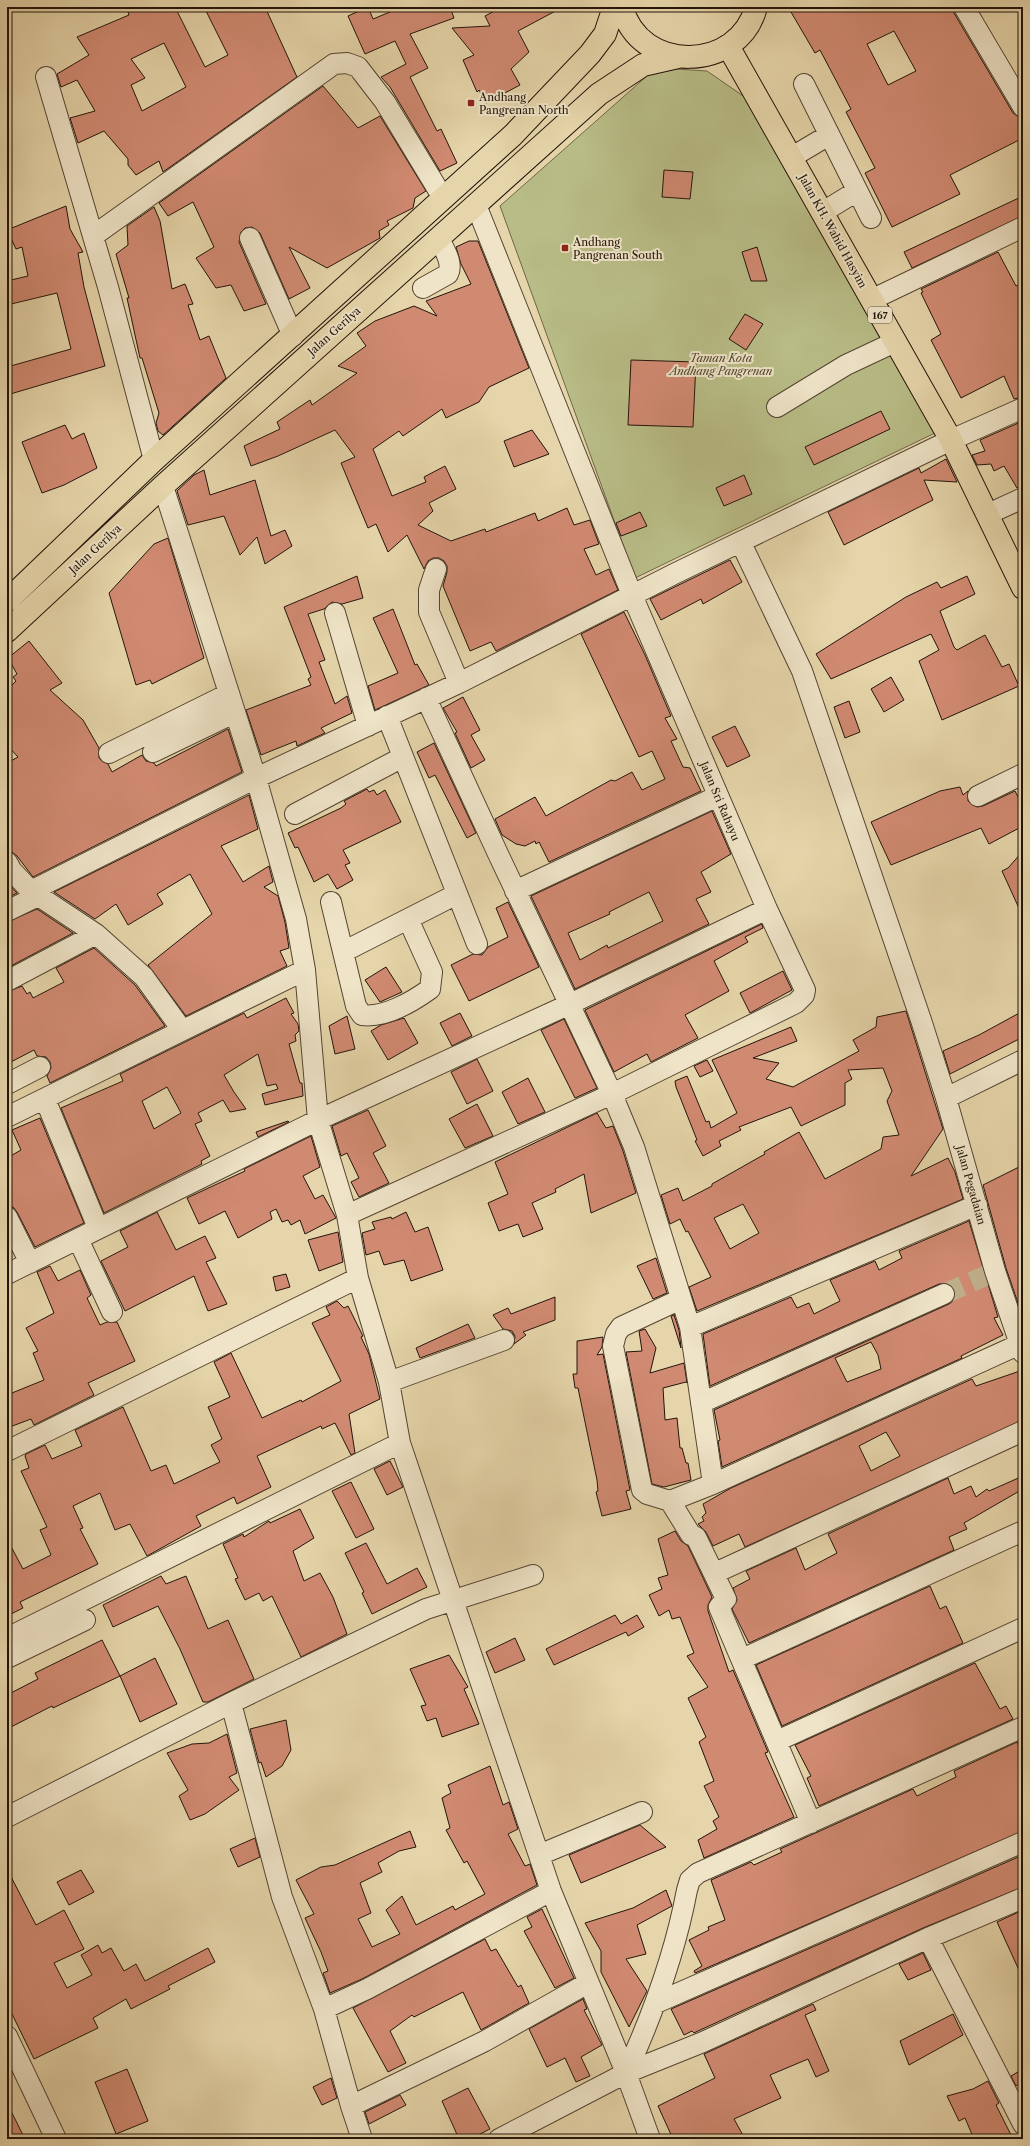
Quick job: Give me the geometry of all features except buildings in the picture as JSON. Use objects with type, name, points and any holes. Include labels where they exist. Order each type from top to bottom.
[{"type":"main road","name":"Jalan Gerilya","points":[[7,601],[154,460],[513,135],[570,77],[605,34],[614,7]]},
{"type":"main road","points":[[622,7],[624,16],[638,36],[656,50],[678,57],[696,57],[713,54],[728,46],[744,32],[756,7]]},
{"type":"main road","name":"Jalan KH. Wahid Hasyim","points":[[728,46],[951,440],[1023,588]]},
{"type":"main road","name":"Jalan Gerilya","points":[[7,631],[162,486],[599,94],[643,65],[678,57]]},
{"type":"main road","points":[[350,284],[366,302]]},
{"type":"street","points":[[964,7],[1023,107]]},
{"type":"street","points":[[93,236],[334,64],[352,65],[358,67],[386,102],[443,198]]},
{"type":"street","points":[[46,77],[108,287],[154,460]]},
{"type":"street","points":[[804,84],[871,218]]},
{"type":"street","points":[[792,157],[829,135]]},
{"type":"street","points":[[823,212],[857,191]]},
{"type":"street","name":"Jalan Sri Rahayu","points":[[476,205],[632,595],[767,909],[805,990],[802,998],[796,1003],[612,1094]]},
{"type":"street","points":[[871,300],[1023,227]]},
{"type":"street","points":[[250,238],[292,336]]},
{"type":"street","points":[[423,288],[448,274],[450,270],[450,264],[439,238]]},
{"type":"street","points":[[776,407],[846,366],[895,342]]},
{"type":"street","points":[[7,911],[34,893],[256,778],[459,683],[632,595],[951,440],[1023,408]]},
{"type":"street","points":[[162,486],[256,778],[296,919],[305,970],[318,1120],[347,1215],[358,1278],[389,1382],[400,1443],[489,1713],[551,1892],[650,2139]]},
{"type":"street","points":[[988,514],[1023,498]]},
{"type":"street","name":"Jalan Pegadaian","points":[[741,543],[802,671],[921,1020],[946,1098],[977,1205],[994,1272],[1022,1348]]},
{"type":"street","points":[[436,568],[429,590],[429,612],[459,683]]},
{"type":"street","points":[[335,613],[368,726]]},
{"type":"street","points":[[109,753],[228,694]]},
{"type":"street","points":[[426,698],[515,891],[612,1094],[634,1147],[690,1327],[713,1484]]},
{"type":"street","points":[[152,752],[234,713]]},
{"type":"street","points":[[387,716],[477,944]]},
{"type":"street","points":[[295,814],[403,757]]},
{"type":"street","points":[[978,796],[1023,774]]},
{"type":"street","points":[[515,891],[718,796]]},
{"type":"street","points":[[7,862],[16,875],[34,893],[96,934],[144,977],[182,1030]]},
{"type":"street","points":[[343,952],[457,894]]},
{"type":"street","points":[[331,902],[356,1006],[362,1015],[372,1016],[419,998],[430,989],[432,972],[408,919]]},
{"type":"street","points":[[7,1274],[318,1120],[570,1004],[767,909]]},
{"type":"street","points":[[7,982],[96,934]]},
{"type":"street","points":[[7,1117],[305,970]]},
{"type":"street","points":[[946,1098],[1023,1060]]},
{"type":"street","points":[[25,1108],[10,1082],[40,1067]]},
{"type":"street","points":[[347,1215],[612,1094]]},
{"type":"street","points":[[45,1099],[98,1228]]},
{"type":"street","points":[[690,1327],[977,1205]]},
{"type":"street","points":[[7,1217],[30,1263]]},
{"type":"street","points":[[78,1239],[112,1312]]},
{"type":"street","points":[[7,1450],[358,1278]]},
{"type":"street","points":[[701,1403],[944,1294]]},
{"type":"street","points":[[681,1299],[621,1327],[616,1334],[614,1346],[642,1490],[647,1494],[670,1501],[713,1484],[1022,1348]]},
{"type":"street","points":[[389,1382],[504,1340]]},
{"type":"street","points":[[715,1573],[1023,1431]]},
{"type":"street","points":[[7,1658],[38,1632],[400,1443]]},
{"type":"street","points":[[670,1501],[690,1535],[696,1537],[726,1598],[719,1607],[811,1823]]},
{"type":"street","points":[[742,1659],[1023,1532]]},
{"type":"street","points":[[7,1818],[231,1703],[413,1615],[453,1600],[533,1575]]},
{"type":"street","points":[[7,1638],[85,1620]]},
{"type":"street","points":[[777,1741],[1023,1628]]},
{"type":"street","points":[[231,1703],[282,1897],[324,2009],[351,2106],[362,2139]]},
{"type":"street","points":[[622,2066],[656,2003],[674,1947],[690,1880],[698,1873],[1023,1727]]},
{"type":"street","points":[[539,1855],[642,1812]]},
{"type":"street","points":[[656,2003],[1023,1842]]},
{"type":"street","points":[[324,2009],[361,1992],[551,1892]]},
{"type":"street","points":[[499,2139],[622,2066],[703,2042],[928,1938],[1023,1898]]},
{"type":"street","points":[[928,1938],[1023,2124]]},
{"type":"street","points":[[351,2106],[485,2041],[588,1982]]},
{"type":"street","points":[[7,2036],[56,2139]]},
{"type":"green space","name":"Taman Kota Andhang Pangrenan","points":[[676,69],[707,71],[749,100],[937,432],[635,578],[500,206],[648,75]]},
{"type":"tunnel","points":[[944,1294],[992,1273]]},
{"type":"place","name":"Andhang Pangrenan North","points":[[471,103]]},
{"type":"place","name":"Andhang Pangrenan South","points":[[565,248]]}]
